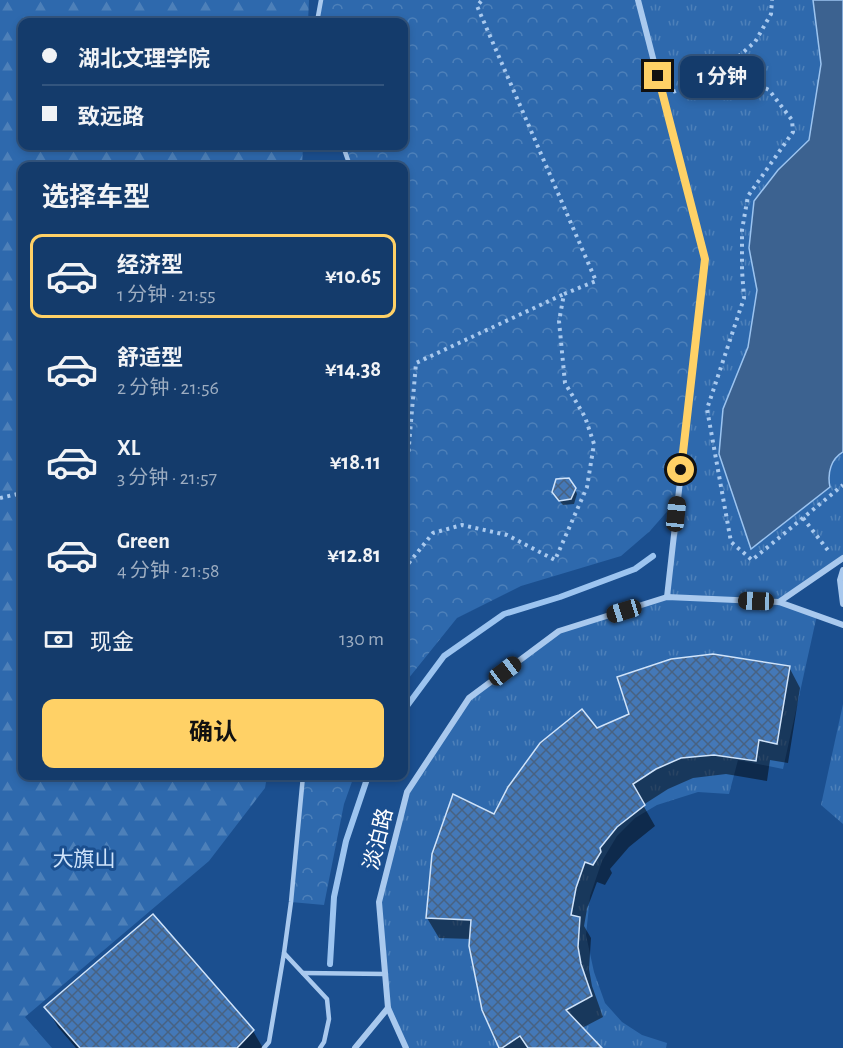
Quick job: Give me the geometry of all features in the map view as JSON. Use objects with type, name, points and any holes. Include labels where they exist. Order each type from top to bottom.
[{"type":"street","points":[[638,0],[705,259],[667,597]]},
{"type":"street","points":[[779,602],[843,558]]},
{"type":"street","points":[[843,570],[840,580],[843,604]]},
{"type":"street","name":"淡泊路","points":[[406,1048],[388,1008],[380,902],[407,792],[469,698],[559,631],[667,597],[779,602],[843,625]]},
{"type":"street","points":[[355,1048],[388,1008]]},
{"type":"lane","points":[[319,18],[321,0]]},
{"type":"lane","points":[[264,1048],[269,1042],[284,953],[303,780]]},
{"type":"lane","points":[[284,953],[327,999],[329,1019],[324,1042],[320,1048]]},
{"type":"lane","points":[[303,973],[386,974]]},
{"type":"path","points":[[408,457],[416,363],[596,281],[477,6],[482,0]]},
{"type":"path","points":[[663,96],[698,82],[726,67],[755,42],[771,14],[772,0]]},
{"type":"path","points":[[726,67],[769,90],[792,120],[793,132],[748,196],[742,230],[744,298],[707,409],[731,542],[752,560],[842,488]]},
{"type":"path","points":[[408,564],[433,533],[462,525],[507,535],[555,560],[587,487],[594,444],[585,417],[565,383],[559,321],[564,294]]},
{"type":"path","points":[[0,498],[18,494]]},
{"type":"path","points":[[803,518],[837,562]]},
{"type":"green space","name":"大旗山","points":[[0,0],[309,0],[308,18],[18,18],[18,150],[303,150],[302,162],[18,162],[18,780],[266,780],[265,788],[209,861],[25,1017],[52,1048],[0,1048]]},
{"type":"green space","points":[[321,0],[638,0],[705,259],[678,493],[671,507],[650,531],[621,556],[521,586],[457,618],[408,679],[408,162],[349,162],[344,150],[408,150],[408,18],[318,18]]},
{"type":"green space","points":[[638,0],[843,0],[843,558],[779,601],[817,615],[783,769],[738,760],[729,794],[698,792],[657,805],[635,818],[617,836],[602,861],[590,896],[586,935],[594,972],[605,1003],[622,1022],[642,1035],[667,1043],[666,1048],[406,1048],[388,1008],[379,902],[407,792],[469,698],[559,631],[667,597],[705,259]]},
{"type":"green space","points":[[843,704],[843,824],[821,805]]},
{"type":"green space","points":[[303,780],[353,780],[344,804],[324,905],[291,902]]},
{"type":"shaded area","points":[[813,0],[843,0],[843,452],[835,458],[831,467],[830,487],[751,549],[719,454],[723,409],[748,347],[757,290],[749,248],[754,201],[778,170],[809,140],[821,64]]},
{"type":"building","points":[[569,478],[576,488],[571,499],[559,501],[552,492],[556,479]]},
{"type":"building","points":[[713,654],[790,666],[777,744],[759,740],[756,761],[714,755],[681,758],[656,769],[633,784],[645,805],[617,827],[600,848],[601,852],[593,865],[585,862],[576,888],[571,915],[580,917],[578,947],[592,996],[566,1010],[602,1048],[528,1048],[520,1036],[499,1048],[482,1010],[469,946],[471,920],[426,918],[432,854],[453,794],[494,814],[508,787],[540,743],[582,709],[597,728],[629,714],[617,677],[671,659]]},
{"type":"building","points":[[153,914],[254,1030],[237,1048],[80,1048],[44,1007]]},
{"type":"waterway","points":[[408,705],[444,656],[504,614],[560,597],[635,569],[653,556]]},
{"type":"waterway","points":[[330,964],[334,897],[346,841],[367,780]]},
{"type":"route","points":[[658,76],[705,259],[681,470]]}]
